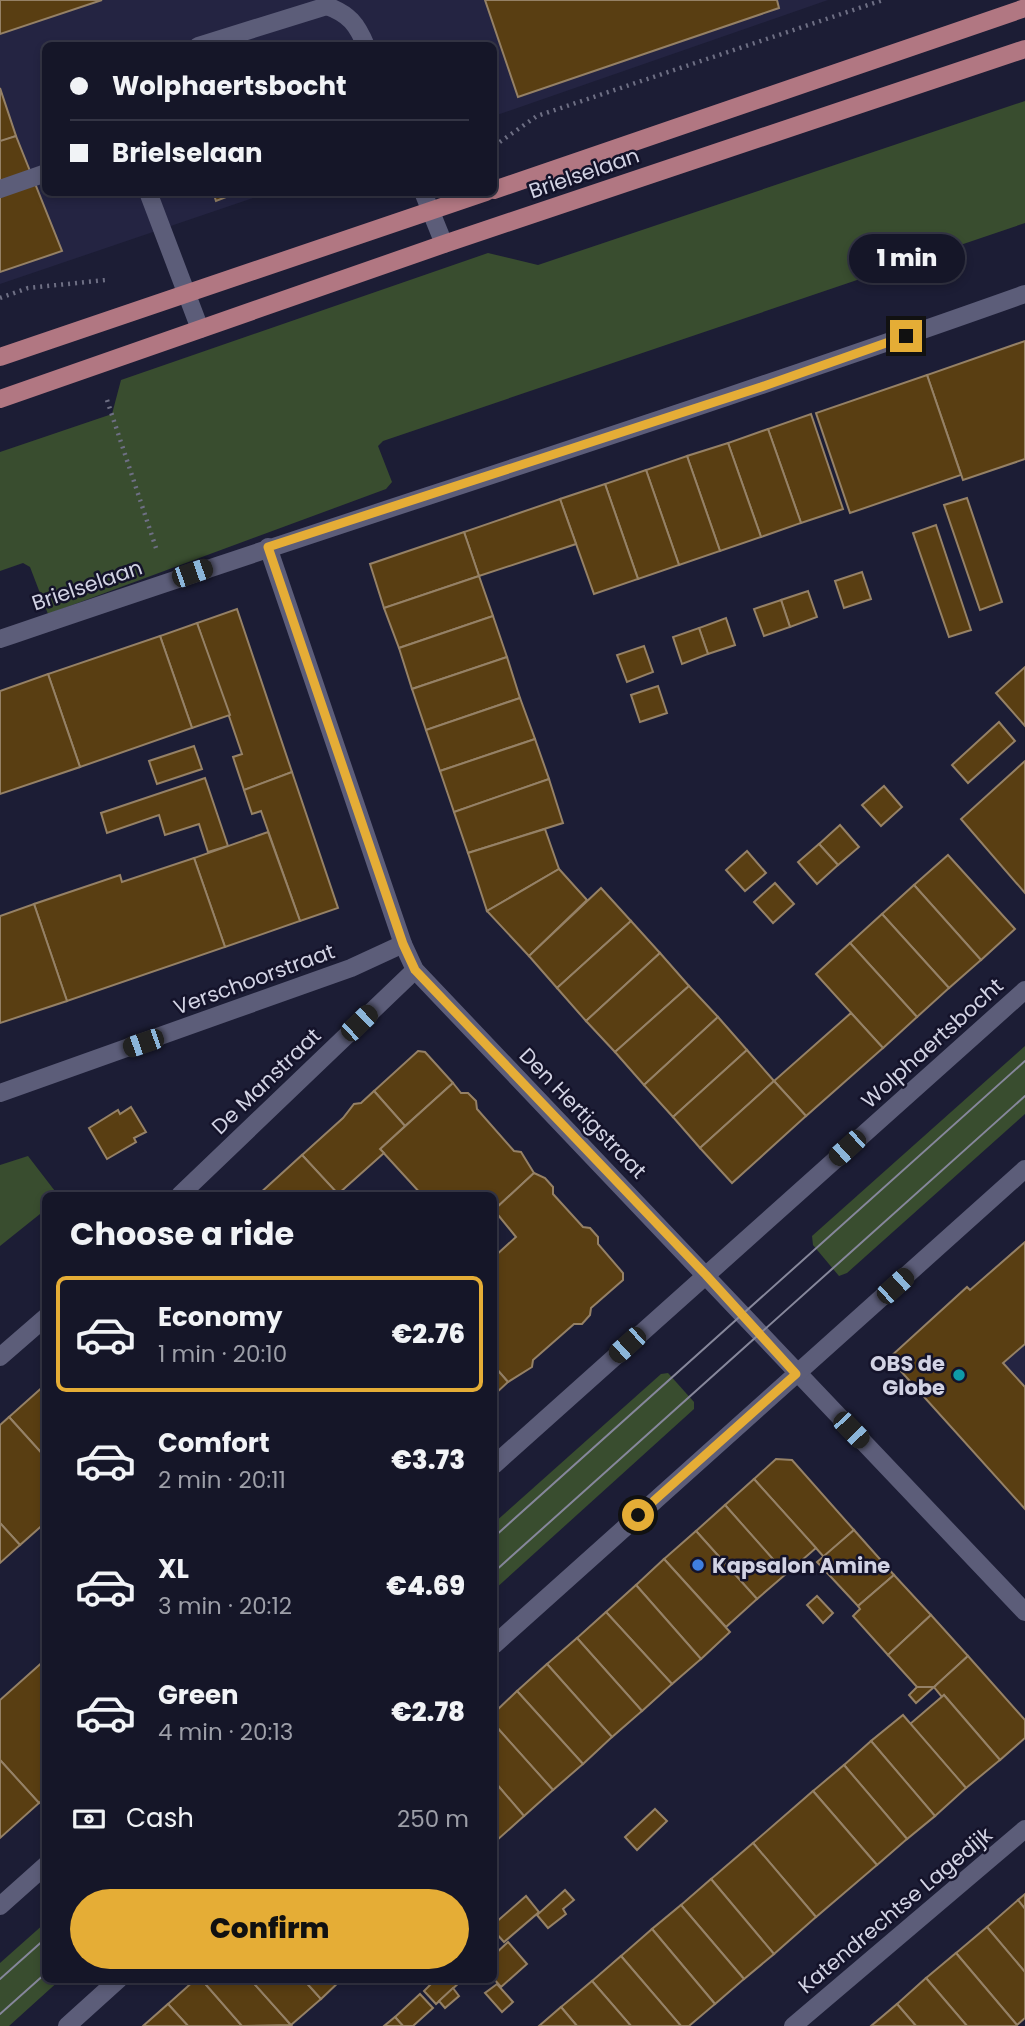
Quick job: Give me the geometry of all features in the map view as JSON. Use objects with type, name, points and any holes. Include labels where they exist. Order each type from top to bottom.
[{"type":"main road","name":"Brielselaan","points":[[497,189],[1025,8]]},
{"type":"main road","name":"Brielselaan","points":[[0,399],[443,244],[1025,48]]},
{"type":"main road","points":[[0,357],[474,196]]},
{"type":"street","points":[[211,42],[327,6],[344,13],[358,25],[364,42]]},
{"type":"street","points":[[0,189],[42,174]]},
{"type":"street","points":[[149,196],[200,329]]},
{"type":"street","points":[[425,196],[443,244]]},
{"type":"street","name":"Brielselaan","points":[[0,639],[268,547],[787,378],[1025,294]]},
{"type":"street","name":"Den Hertigstraat","points":[[268,547],[403,944],[415,970],[706,1275],[796,1374],[962,1542],[1025,1612]]},
{"type":"street","name":"Verschoorstraat","points":[[0,1093],[339,973],[403,944]]},
{"type":"street","name":"De Manstraat","points":[[183,1192],[415,970]]},
{"type":"street","name":"Wolphaertsbocht","points":[[497,1462],[1025,990]]},
{"type":"street","points":[[497,1642],[1025,1169]]},
{"type":"street","points":[[0,1357],[42,1320]]},
{"type":"street","name":"Katendrechtse Lagedijk","points":[[793,2026],[1025,1829]]},
{"type":"street","points":[[0,1906],[42,1869]]},
{"type":"street","points":[[67,2026],[115,1983]]},
{"type":"path","points":[[497,144],[537,116],[883,0]]},
{"type":"path","points":[[113,414],[167,582]]},
{"type":"shaded area","points":[[0,0],[828,0],[497,115],[497,42],[42,42],[42,196],[259,196],[0,284]]},
{"type":"shaded area","name":"OBS de Globe","points":[[1025,1344],[1025,1387],[1003,1363]]},
{"type":"green space","points":[[1025,101],[1025,223],[383,441],[378,446],[392,482],[386,489],[48,614],[30,567],[23,563],[0,571],[0,452],[112,414],[121,380],[488,253],[538,265]]},
{"type":"green space","points":[[1025,1046],[1025,1114],[847,1273],[839,1276],[813,1245],[812,1236]]},
{"type":"green space","points":[[28,1156],[56,1192],[42,1192],[42,1212],[0,1246],[0,1165]]},
{"type":"green space","points":[[668,1373],[694,1402],[694,1409],[497,1587],[497,1520],[661,1374]]},
{"type":"green space","points":[[42,1926],[42,1983],[57,1983],[9,2026],[0,2026],[0,1963]]},
{"type":"building","points":[[0,0],[102,0],[0,34]]},
{"type":"building","points":[[485,0],[777,0],[779,8],[518,97]]},
{"type":"building","points":[[0,88],[16,136],[0,142]]},
{"type":"building","points":[[16,136],[62,251],[0,272],[0,141]]},
{"type":"building","points":[[214,196],[229,196],[216,201]]},
{"type":"building","points":[[1025,341],[1025,459],[963,480],[927,375]]},
{"type":"building","points":[[927,375],[961,475],[850,513],[816,413]]},
{"type":"building","points":[[811,414],[843,509],[801,523],[768,429]]},
{"type":"building","points":[[768,429],[801,523],[761,537],[728,443]]},
{"type":"building","points":[[728,443],[761,537],[720,551],[687,456]]},
{"type":"building","points":[[687,456],[720,551],[679,565],[646,470]]},
{"type":"building","points":[[646,470],[679,565],[638,579],[605,484]]},
{"type":"building","points":[[605,484],[638,579],[594,594],[560,499]]},
{"type":"building","points":[[967,498],[1002,602],[980,610],[944,505]]},
{"type":"building","points":[[560,499],[576,544],[479,576],[464,532]]},
{"type":"building","points":[[936,525],[971,630],[949,637],[913,533]]},
{"type":"building","points":[[464,532],[479,576],[384,608],[370,564]]},
{"type":"building","points":[[862,572],[871,599],[844,608],[835,581]]},
{"type":"building","points":[[479,576],[493,616],[399,648],[384,608]]},
{"type":"building","points":[[808,591],[817,617],[790,627],[781,600]]},
{"type":"building","points":[[781,600],[790,627],[764,636],[754,609]]},
{"type":"building","points":[[237,609],[292,772],[244,790],[233,757],[242,754],[197,623]]},
{"type":"building","points":[[493,616],[507,657],[412,689],[399,648]]},
{"type":"building","points":[[726,618],[735,645],[708,654],[699,628]]},
{"type":"building","points":[[197,623],[230,715],[192,728],[160,636]]},
{"type":"building","points":[[699,628],[708,654],[682,664],[673,637]]},
{"type":"building","points":[[160,636],[192,728],[80,767],[48,674]]},
{"type":"building","points":[[644,646],[653,672],[627,682],[617,655]]},
{"type":"building","points":[[507,657],[520,698],[426,730],[412,689]]},
{"type":"building","points":[[1025,667],[1025,726],[996,693]]},
{"type":"building","points":[[48,674],[80,767],[0,794],[0,691]]},
{"type":"building","points":[[658,686],[667,713],[640,722],[631,695]]},
{"type":"building","points":[[520,698],[535,739],[440,771],[426,730]]},
{"type":"building","points":[[999,722],[1015,741],[968,783],[952,765]]},
{"type":"building","points":[[535,739],[549,779],[454,812],[440,771]]},
{"type":"building","points":[[194,746],[202,769],[157,784],[149,761]]},
{"type":"building","points":[[1025,761],[1025,893],[961,819]]},
{"type":"building","points":[[292,772],[338,908],[300,921],[261,811],[252,814],[244,790]]},
{"type":"building","points":[[205,778],[228,846],[208,852],[199,824],[165,835],[159,815],[107,833],[101,813]]},
{"type":"building","points":[[549,779],[563,823],[468,853],[454,812]]},
{"type":"building","points":[[884,786],[902,807],[881,826],[862,805]]},
{"type":"building","points":[[840,825],[859,847],[838,865],[819,844]]},
{"type":"building","points":[[545,829],[559,869],[487,911],[468,853]]},
{"type":"building","points":[[268,832],[300,921],[225,947],[194,858]]},
{"type":"building","points":[[819,844],[838,865],[817,884],[798,862]]},
{"type":"building","points":[[747,851],[766,873],[745,891],[726,870]]},
{"type":"building","points":[[948,855],[1015,929],[981,960],[914,885]]},
{"type":"building","points":[[194,858],[225,947],[67,1001],[34,904],[120,875],[122,882]]},
{"type":"building","points":[[559,869],[587,900],[529,956],[487,911]]},
{"type":"building","points":[[775,883],[794,904],[773,923],[754,902]]},
{"type":"building","points":[[914,885],[981,960],[949,988],[882,914]]},
{"type":"building","points":[[601,888],[631,921],[557,988],[529,956]]},
{"type":"building","points":[[34,904],[67,1001],[0,1023],[0,916]]},
{"type":"building","points":[[882,914],[949,988],[917,1017],[850,943]]},
{"type":"building","points":[[631,921],[660,953],[586,1021],[557,988]]},
{"type":"building","points":[[850,943],[917,1017],[883,1048],[816,974]]},
{"type":"building","points":[[660,953],[689,986],[615,1052],[586,1021]]},
{"type":"building","points":[[689,986],[718,1017],[644,1085],[615,1052]]},
{"type":"building","points":[[851,1013],[883,1048],[806,1116],[774,1081]]},
{"type":"building","points":[[718,1017],[747,1050],[673,1117],[644,1085]]},
{"type":"building","points":[[747,1050],[774,1081],[700,1148],[673,1117]]},
{"type":"building","points":[[418,1051],[425,1052],[453,1083],[405,1126],[374,1091]]},
{"type":"building","points":[[774,1081],[806,1116],[732,1183],[700,1148]]},
{"type":"building","points":[[453,1083],[461,1093],[468,1093],[476,1101],[477,1109],[514,1151],[521,1152],[534,1173],[497,1207],[497,1192],[419,1192],[380,1149]]},
{"type":"building","points":[[374,1091],[405,1126],[380,1149],[384,1153],[340,1192],[336,1192],[302,1155],[343,1118],[354,1104],[361,1103]]},
{"type":"building","points":[[131,1107],[146,1132],[134,1138],[136,1142],[107,1159],[89,1128],[118,1110],[120,1114]]},
{"type":"building","points":[[302,1155],[336,1192],[261,1192]]},
{"type":"building","points":[[534,1173],[545,1178],[553,1187],[553,1194],[583,1227],[590,1228],[598,1237],[598,1244],[623,1273],[623,1280],[591,1308],[590,1315],[582,1324],[574,1324],[533,1360],[532,1367],[508,1382],[497,1369],[497,1254],[516,1237],[497,1214],[497,1207]]},
{"type":"building","name":"OBS de Globe","points":[[1025,1242],[1025,1344],[1003,1363],[1025,1387],[1025,1509],[889,1358],[967,1287],[970,1290]]},
{"type":"building","points":[[497,1369],[508,1382],[497,1392]]},
{"type":"building","points":[[42,1388],[42,1454],[9,1417]]},
{"type":"building","points":[[9,1417],[42,1454],[42,1526],[20,1545],[0,1523],[0,1425]]},
{"type":"building","points":[[776,1459],[792,1460],[854,1530],[824,1557],[754,1479]]},
{"type":"building","points":[[754,1479],[816,1548],[786,1574],[725,1505]]},
{"type":"building","points":[[725,1505],[786,1574],[757,1599],[696,1531]]},
{"type":"building","points":[[0,1523],[20,1545],[0,1563]]},
{"type":"building","points":[[854,1530],[894,1575],[858,1606],[817,1562]]},
{"type":"building","points":[[696,1531],[757,1599],[726,1627],[664,1559]]},
{"type":"building","points":[[664,1559],[730,1632],[701,1659],[636,1585]]},
{"type":"building","points":[[894,1575],[931,1615],[888,1655],[853,1616],[860,1609],[858,1606]]},
{"type":"building","points":[[636,1585],[701,1659],[672,1684],[606,1612]]},
{"type":"building","points":[[817,1596],[833,1613],[823,1623],[807,1605]]},
{"type":"building","points":[[606,1612],[672,1684],[642,1711],[577,1638]]},
{"type":"building","points":[[931,1615],[968,1656],[934,1687],[917,1687],[888,1655]]},
{"type":"building","points":[[577,1638],[642,1711],[612,1737],[547,1664]]},
{"type":"building","points":[[968,1656],[1025,1720],[1025,1738],[1000,1760],[934,1687]]},
{"type":"building","points":[[42,1663],[42,1800],[39,1803],[0,1760],[0,1700]]},
{"type":"building","points":[[547,1664],[612,1737],[583,1764],[517,1691]]},
{"type":"building","points":[[917,1687],[934,1687],[916,1703],[909,1695]]},
{"type":"building","points":[[517,1691],[583,1764],[553,1790],[497,1727],[497,1710]]},
{"type":"building","points":[[944,1695],[1000,1760],[966,1788],[910,1724]]},
{"type":"building","points":[[903,1715],[966,1788],[935,1816],[871,1741]]},
{"type":"building","points":[[497,1727],[553,1790],[524,1816],[497,1784]]},
{"type":"building","points":[[871,1741],[935,1816],[907,1839],[844,1765]]},
{"type":"building","points":[[0,1760],[39,1803],[0,1838]]},
{"type":"building","points":[[844,1765],[907,1839],[877,1865],[813,1791]]},
{"type":"building","points":[[497,1784],[524,1816],[497,1840]]},
{"type":"building","points":[[813,1791],[877,1865],[816,1917],[753,1843]]},
{"type":"building","points":[[655,1809],[667,1821],[637,1850],[625,1837]]},
{"type":"building","points":[[753,1843],[816,1917],[774,1954],[711,1879]]},
{"type":"building","points":[[711,1879],[774,1954],[744,1979],[681,1905]]},
{"type":"building","points":[[565,1890],[574,1900],[563,1909],[566,1914],[548,1928],[537,1915]]},
{"type":"building","points":[[1025,1894],[1025,1909],[1018,1900]]},
{"type":"building","points":[[526,1896],[539,1912],[504,1942],[497,1934],[497,1921]]},
{"type":"building","points":[[1018,1900],[1025,1909],[1025,1972],[987,1927]]},
{"type":"building","points":[[681,1905],[744,1979],[715,2004],[652,1929]]},
{"type":"building","points":[[987,1927],[1025,1972],[1025,2018],[1017,2025],[956,1953]]},
{"type":"building","points":[[652,1929],[715,2004],[689,2026],[681,2026],[621,1956]]},
{"type":"building","points":[[508,1942],[527,1964],[501,1987],[497,1982],[497,1952]]},
{"type":"building","points":[[956,1953],[1016,2026],[967,2026],[926,1978]]},
{"type":"building","points":[[621,1956],[681,2026],[631,2026],[592,1981]]},
{"type":"building","points":[[926,1978],[967,2026],[916,2026],[897,2004]]},
{"type":"building","points":[[592,1981],[631,2026],[577,2026],[561,2007]]},
{"type":"building","points":[[192,1983],[204,1983],[242,2026],[188,2026],[168,2004]]},
{"type":"building","points":[[204,1983],[254,1983],[291,2025],[242,2026]]},
{"type":"building","points":[[254,1983],[307,1983],[321,1999],[291,2025]]},
{"type":"building","points":[[307,1983],[338,1983],[321,1999]]},
{"type":"building","points":[[432,1983],[459,1983],[436,2004],[424,1991]]},
{"type":"building","points":[[497,1984],[513,2002],[502,2012],[485,1993]]},
{"type":"building","points":[[453,1988],[459,1996],[445,2008],[439,2001]]},
{"type":"building","points":[[420,1994],[433,2008],[413,2026],[403,2026],[395,2017]]},
{"type":"building","points":[[168,2004],[188,2026],[143,2026]]},
{"type":"building","points":[[897,2004],[916,2026],[871,2026]]},
{"type":"building","points":[[561,2007],[577,2026],[539,2026]]},
{"type":"building","points":[[395,2017],[403,2026],[384,2026]]},
{"type":"tram line","points":[[497,1534],[1025,1061]]},
{"type":"tram line","points":[[497,1569],[1025,1096]]},
{"type":"tram line","points":[[0,1979],[42,1942]]},
{"type":"tram line","points":[[0,2014],[42,1977]]},
{"type":"place","name":"OBS de Globe","points":[[959,1375]]},
{"type":"place","name":"Kapsalon Amine","points":[[698,1565]]},
{"type":"route","points":[[638,1515],[796,1374],[743,1314],[415,970],[407,956],[268,547],[761,387],[906,336]]}]
